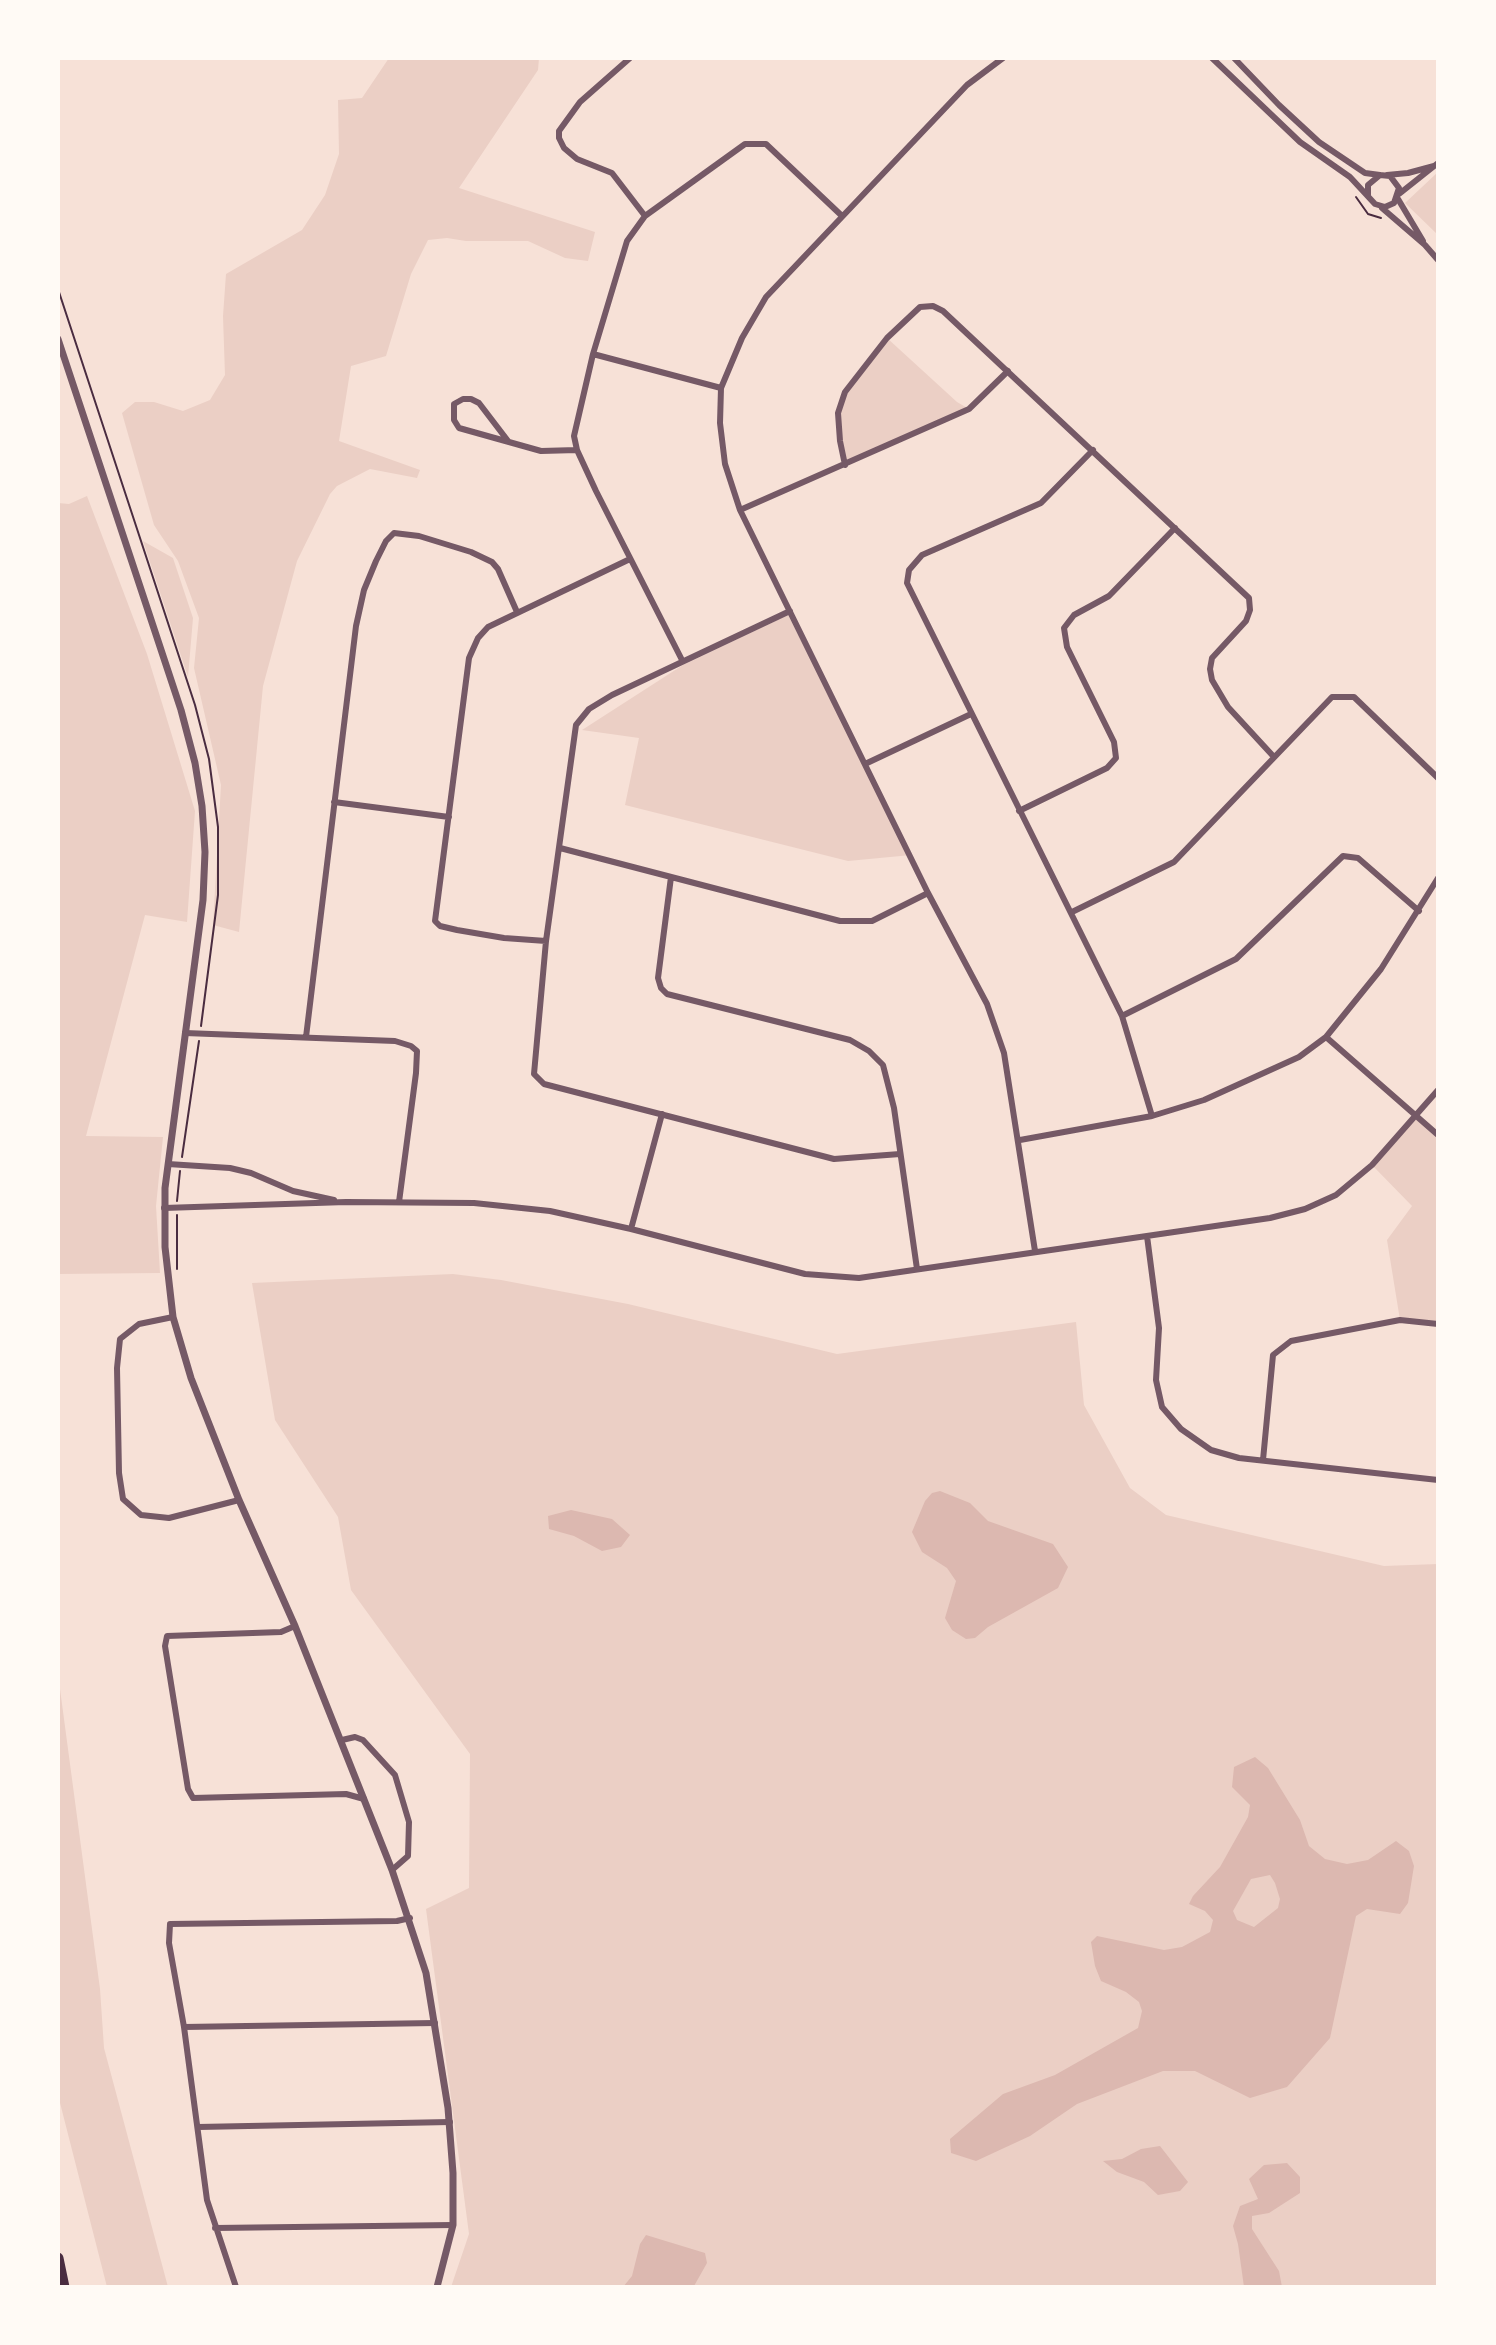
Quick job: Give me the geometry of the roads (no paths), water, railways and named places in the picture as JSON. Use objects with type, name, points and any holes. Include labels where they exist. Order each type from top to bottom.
[{"type":"highway","points":[[58,2258],[64,2287]]},
{"type":"street","points":[[1003,58],[967,85],[766,297],[742,338],[721,388],[720,423],[725,464],[740,510],[928,893],[987,1004],[1004,1053],[1035,1251]]},
{"type":"street","points":[[1212,58],[1300,142],[1350,177],[1438,260]]},
{"type":"street","points":[[1234,58],[1319,142],[1365,173],[1408,173],[1436,165]]},
{"type":"street","points":[[626,59],[580,102],[559,131],[559,138],[564,148],[577,159],[612,173],[645,216]]},
{"type":"street","points":[[682,660],[577,450],[574,436],[593,354],[627,241],[645,216],[745,144],[766,144],[841,215]]},
{"type":"street","points":[[1379,206],[1390,206],[1436,165]]},
{"type":"street","points":[[1368,196],[1368,185],[1382,175]]},
{"type":"street","points":[[1382,175],[1398,183],[1398,196],[1425,245]]},
{"type":"street","points":[[845,465],[838,413],[845,392],[887,338],[920,307],[933,306],[943,311],[1249,598],[1250,610],[1246,621],[1212,658],[1210,669],[1212,680],[1228,707],[1274,757]]},
{"type":"street","points":[[58,339],[173,685],[198,777],[205,829],[205,876],[164,1208],[173,1317],[191,1378],[239,1500],[342,1740],[410,1918],[426,1973],[450,2122],[453,2225],[437,2287]]},
{"type":"street","points":[[593,354],[721,388]]},
{"type":"street","points":[[740,510],[969,409],[1008,371]]},
{"type":"street","points":[[508,441],[479,403],[463,399],[454,404],[454,420],[459,428],[541,451],[577,450]]},
{"type":"street","points":[[1093,450],[1041,503],[922,555],[909,570],[907,583],[1122,1016],[1152,1116]]},
{"type":"street","points":[[1019,811],[1107,768],[1116,758],[1114,742],[1067,647],[1064,628],[1074,615],[1109,596],[1175,528]]},
{"type":"street","points":[[306,1037],[356,626],[364,590],[386,541],[394,533],[406,533],[483,557],[498,569],[517,612]]},
{"type":"street","points":[[546,941],[457,930],[440,926],[435,921],[469,658],[478,638],[488,627],[630,559]]},
{"type":"street","points":[[790,611],[682,660],[589,709],[576,725],[546,941],[534,1074],[544,1084],[834,1159],[900,1154]]},
{"type":"street","points":[[1072,912],[1174,862],[1332,697],[1354,697],[1438,778]]},
{"type":"street","points":[[865,764],[971,714]]},
{"type":"street","points":[[334,802],[449,817]]},
{"type":"street","points":[[560,848],[840,921],[872,921],[928,893]]},
{"type":"street","points":[[1122,1016],[1236,959],[1343,856],[1358,858],[1419,911]]},
{"type":"street","points":[[671,877],[658,978],[667,994],[850,1040],[869,1051],[883,1065],[894,1108],[917,1269]]},
{"type":"street","points":[[1020,1140],[1152,1116],[1204,1100],[1299,1057],[1326,1037],[1381,969],[1438,878]]},
{"type":"street","points":[[185,1033],[395,1041],[411,1046],[417,1051],[416,1073],[399,1202]]},
{"type":"street","points":[[1326,1037],[1438,1135]]},
{"type":"street","points":[[164,1208],[346,1202],[474,1203],[550,1211],[805,1274],[859,1278],[1270,1218],[1305,1209],[1336,1195],[1372,1165],[1438,1090]]},
{"type":"street","points":[[631,1229],[662,1114]]},
{"type":"street","points":[[168,1164],[230,1168],[251,1173],[293,1191],[346,1202]]},
{"type":"street","points":[[1147,1236],[1159,1328],[1156,1380],[1162,1407],[1181,1429],[1211,1450],[1239,1458],[1438,1480]]},
{"type":"street","points":[[173,1317],[139,1324],[120,1339],[117,1368],[119,1473],[123,1499],[141,1515],[169,1518],[239,1500]]},
{"type":"street","points":[[1263,1460],[1273,1355],[1291,1341],[1400,1320],[1438,1324]]},
{"type":"street","points":[[295,1626],[281,1632],[167,1636],[165,1646],[188,1789],[193,1798],[346,1794],[364,1799]]},
{"type":"street","points":[[342,1740],[355,1737],[363,1740],[395,1775],[409,1822],[408,1856],[392,1870]]},
{"type":"street","points":[[236,2287],[207,2200],[184,2027],[169,1943],[170,1924],[397,1921],[410,1918]]},
{"type":"street","points":[[184,2027],[435,2023]]},
{"type":"street","points":[[198,2127],[450,2122]]},
{"type":"street","points":[[215,2228],[453,2225]]}]
